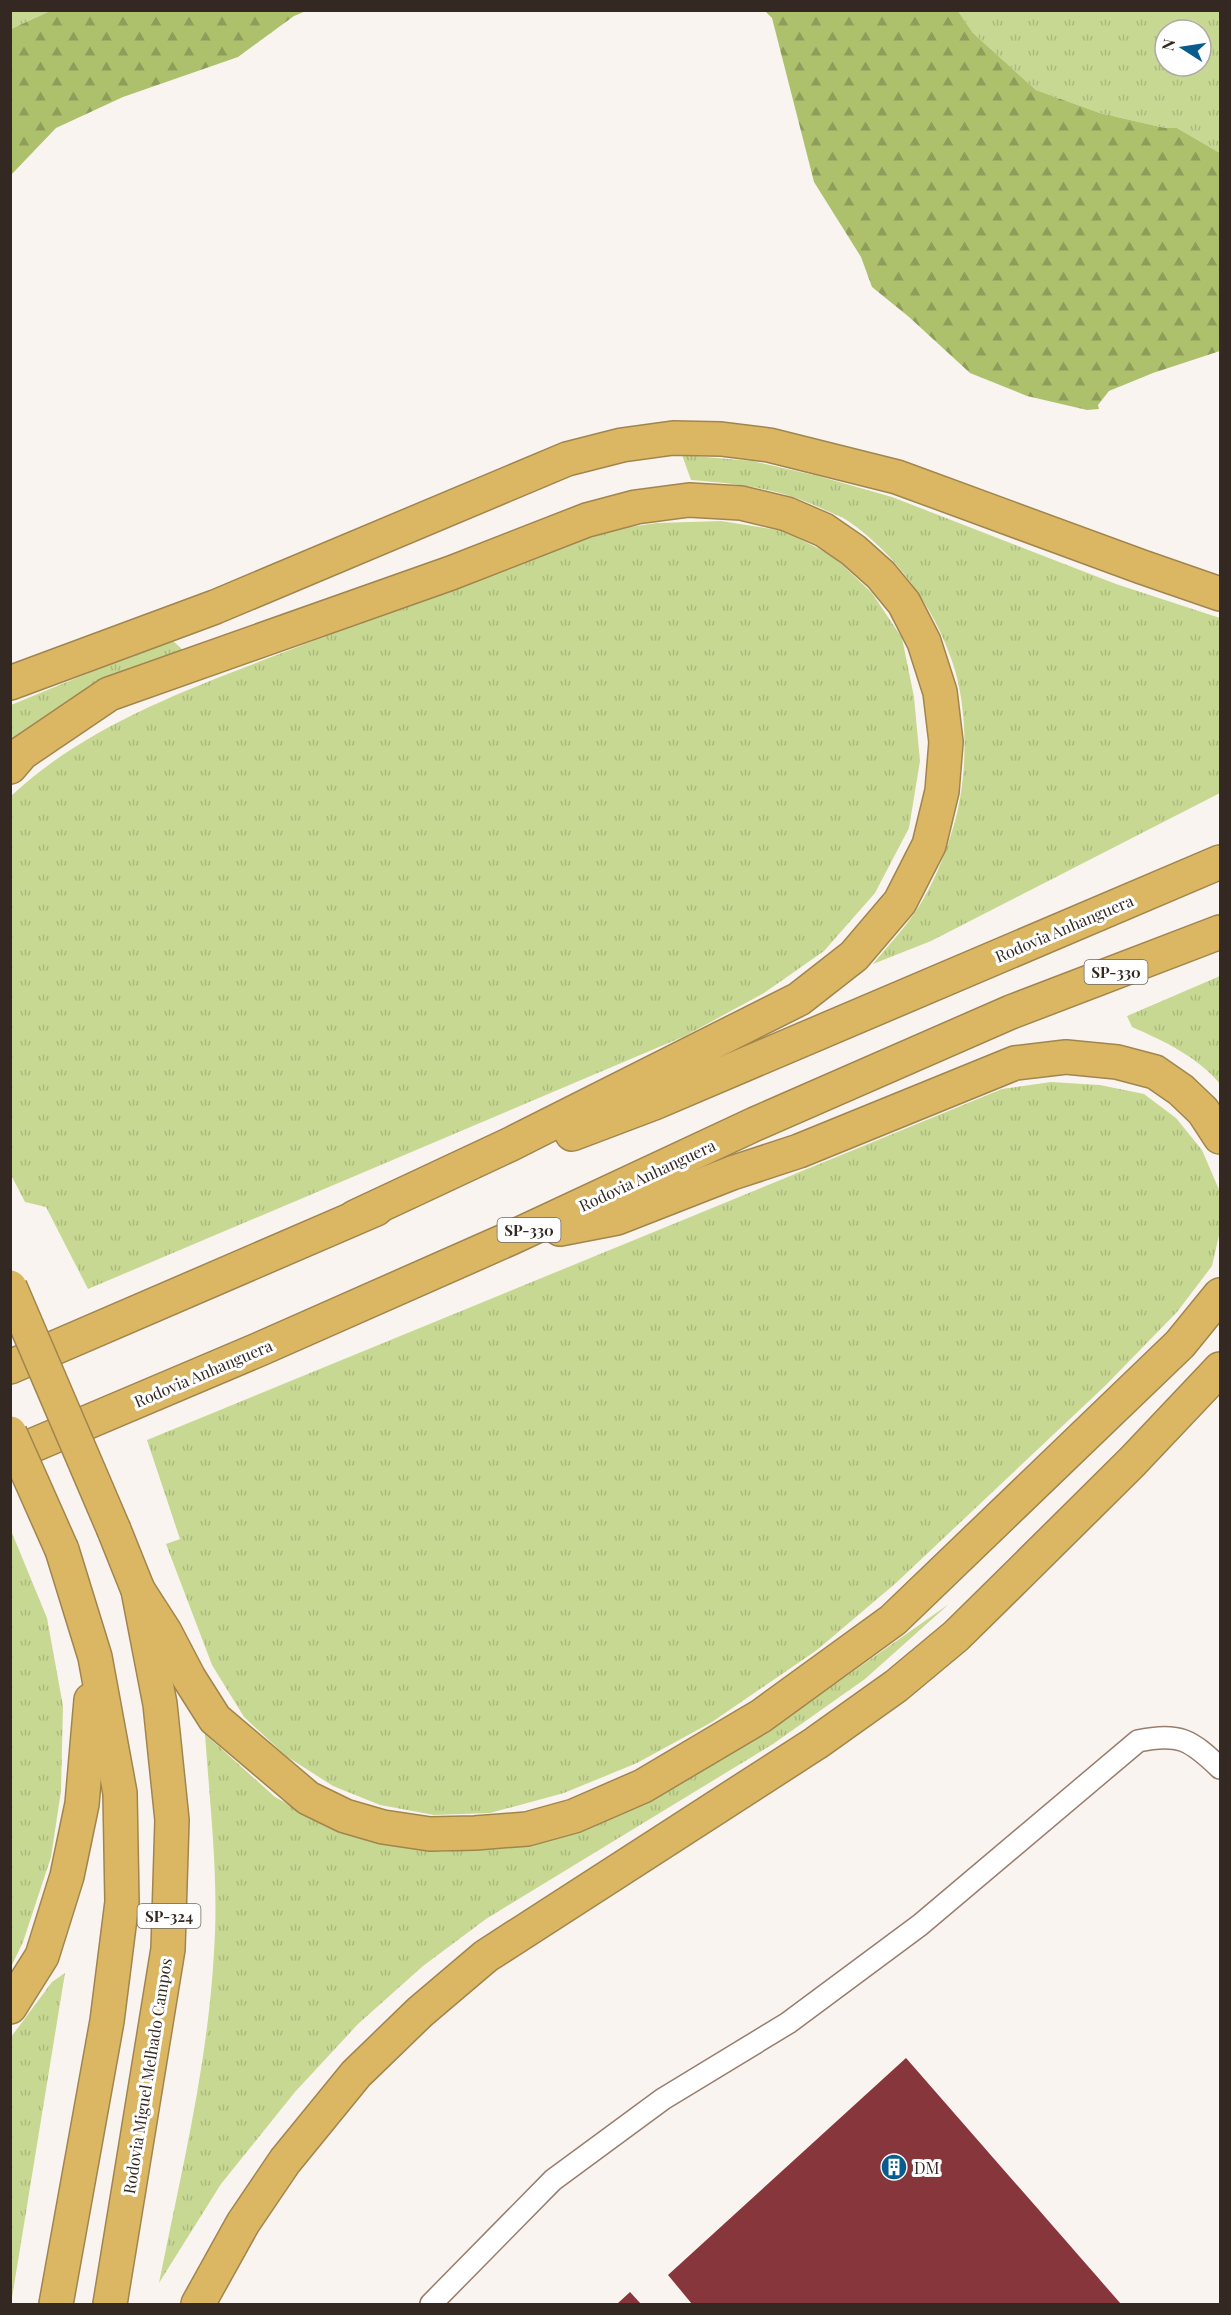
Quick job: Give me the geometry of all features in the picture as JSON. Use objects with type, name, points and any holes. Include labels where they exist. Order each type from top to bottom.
[{"type":"highway","points":[[10,683],[215,608],[567,459],[622,445],[673,438],[721,439],[769,445],[897,477],[1221,594]]},
{"type":"highway","points":[[10,767],[22,753],[109,694],[451,573],[586,520],[636,507],[689,500],[741,502],[787,514],[824,530],[853,550],[881,575],[904,603],[924,642],[940,692],[946,742],[942,791],[929,844],[900,902],[854,956],[800,999],[511,1144],[355,1217]]},
{"type":"highway","name":"Rodovia Anhanguera","points":[[10,1367],[355,1217],[654,1103],[1221,862]]},
{"type":"highway","name":"Rodovia Anhanguera","points":[[10,1455],[260,1349],[511,1238],[755,1124],[1011,1012],[1221,932]]},
{"type":"highway","points":[[511,1238],[617,1218],[732,1173],[799,1151],[1015,1063],[1066,1057],[1117,1062],[1155,1072],[1181,1090],[1203,1110],[1221,1137]]},
{"type":"highway","name":"Rodovia Miguel Melhado Campos","points":[[10,1287],[138,1590],[160,1704],[172,1820],[168,1949],[110,2304]]},
{"type":"highway","points":[[138,1590],[215,1719],[308,1798],[345,1816],[373,1824],[430,1834],[527,1829],[564,1818],[643,1786],[761,1716],[893,1620],[1180,1344],[1221,1295]]},
{"type":"highway","points":[[198,2304],[243,2223],[285,2161],[356,2074],[405,2026],[486,1956],[816,1743],[896,1686],[956,1636],[1132,1462],[1221,1369]]},
{"type":"highway","name":"SP-324","points":[[10,1433],[62,1550],[95,1656],[120,1793],[122,1902],[106,2021],[56,2304]]},
{"type":"highway","points":[[10,2007],[42,1956],[67,1876],[82,1804],[95,1656]]},
{"type":"lane","points":[[431,2304],[553,2180],[663,2099],[789,2023],[920,1925],[1138,1742],[1161,1736],[1185,1740],[1221,1768]]},
{"type":"green space","points":[[11,10],[50,10],[50,11],[11,29]]},
{"type":"green space","points":[[50,11],[306,11],[294,16],[238,57],[123,97],[56,128],[11,175],[11,29]]},
{"type":"green space","points":[[765,11],[958,11],[973,33],[1036,90],[1100,113],[1165,128],[1177,128],[1220,153],[1220,351],[1153,373],[1109,391],[1098,405],[1099,409],[1087,410],[1027,396],[970,373],[909,317],[872,287],[861,257],[814,182],[772,18]]},
{"type":"green space","points":[[958,11],[1220,11],[1220,153],[1177,128],[1165,128],[1100,113],[1036,90],[973,33]]},
{"type":"green space","points":[[682,455],[752,461],[818,476],[892,497],[1116,584],[1220,618],[1220,793],[931,941],[873,964],[922,902],[946,849],[958,809],[965,744],[958,680],[952,661],[935,621],[911,583],[882,549],[848,521],[790,496],[742,485],[691,480]]},
{"type":"green space","points":[[721,521],[784,531],[833,556],[872,593],[902,638],[914,697],[920,761],[909,828],[875,893],[824,951],[764,993],[685,1036],[88,1289],[46,1207],[25,1202],[11,1175],[11,796],[73,748],[141,711],[213,680],[541,551],[602,531],[657,523]]},
{"type":"green space","points":[[171,639],[185,652],[11,746],[11,705]]},
{"type":"green space","points":[[1220,976],[1220,1084],[1191,1058],[1132,1027],[1127,1016]]},
{"type":"green space","points":[[1051,1082],[1100,1085],[1144,1094],[1176,1118],[1202,1150],[1220,1192],[1220,1231],[1212,1266],[1177,1312],[1106,1385],[896,1583],[817,1650],[712,1722],[637,1763],[564,1793],[490,1813],[434,1815],[380,1805],[333,1786],[286,1756],[244,1717],[212,1665],[166,1544],[180,1539],[147,1440],[1002,1089]]},
{"type":"green space","points":[[10,1528],[47,1618],[63,1706],[61,1791],[51,1857],[23,1942],[11,1967]]},
{"type":"green space","points":[[949,1604],[865,1679],[773,1744],[486,1919],[423,1966],[358,2024],[295,2092],[221,2184],[159,2283],[200,2077],[211,1994],[215,1897],[205,1734],[275,1797],[319,1821],[380,1840],[441,1852],[517,1844],[794,1713]]},
{"type":"green space","points":[[65,1973],[11,2304],[11,2037],[52,1982]]},
{"type":"building","name":"DM","points":[[906,2058],[1121,2304],[692,2304],[668,2275]]},
{"type":"building","points":[[630,2292],[641,2304],[617,2304]]},
{"type":"place","name":"DM","points":[[894,2167]]}]
